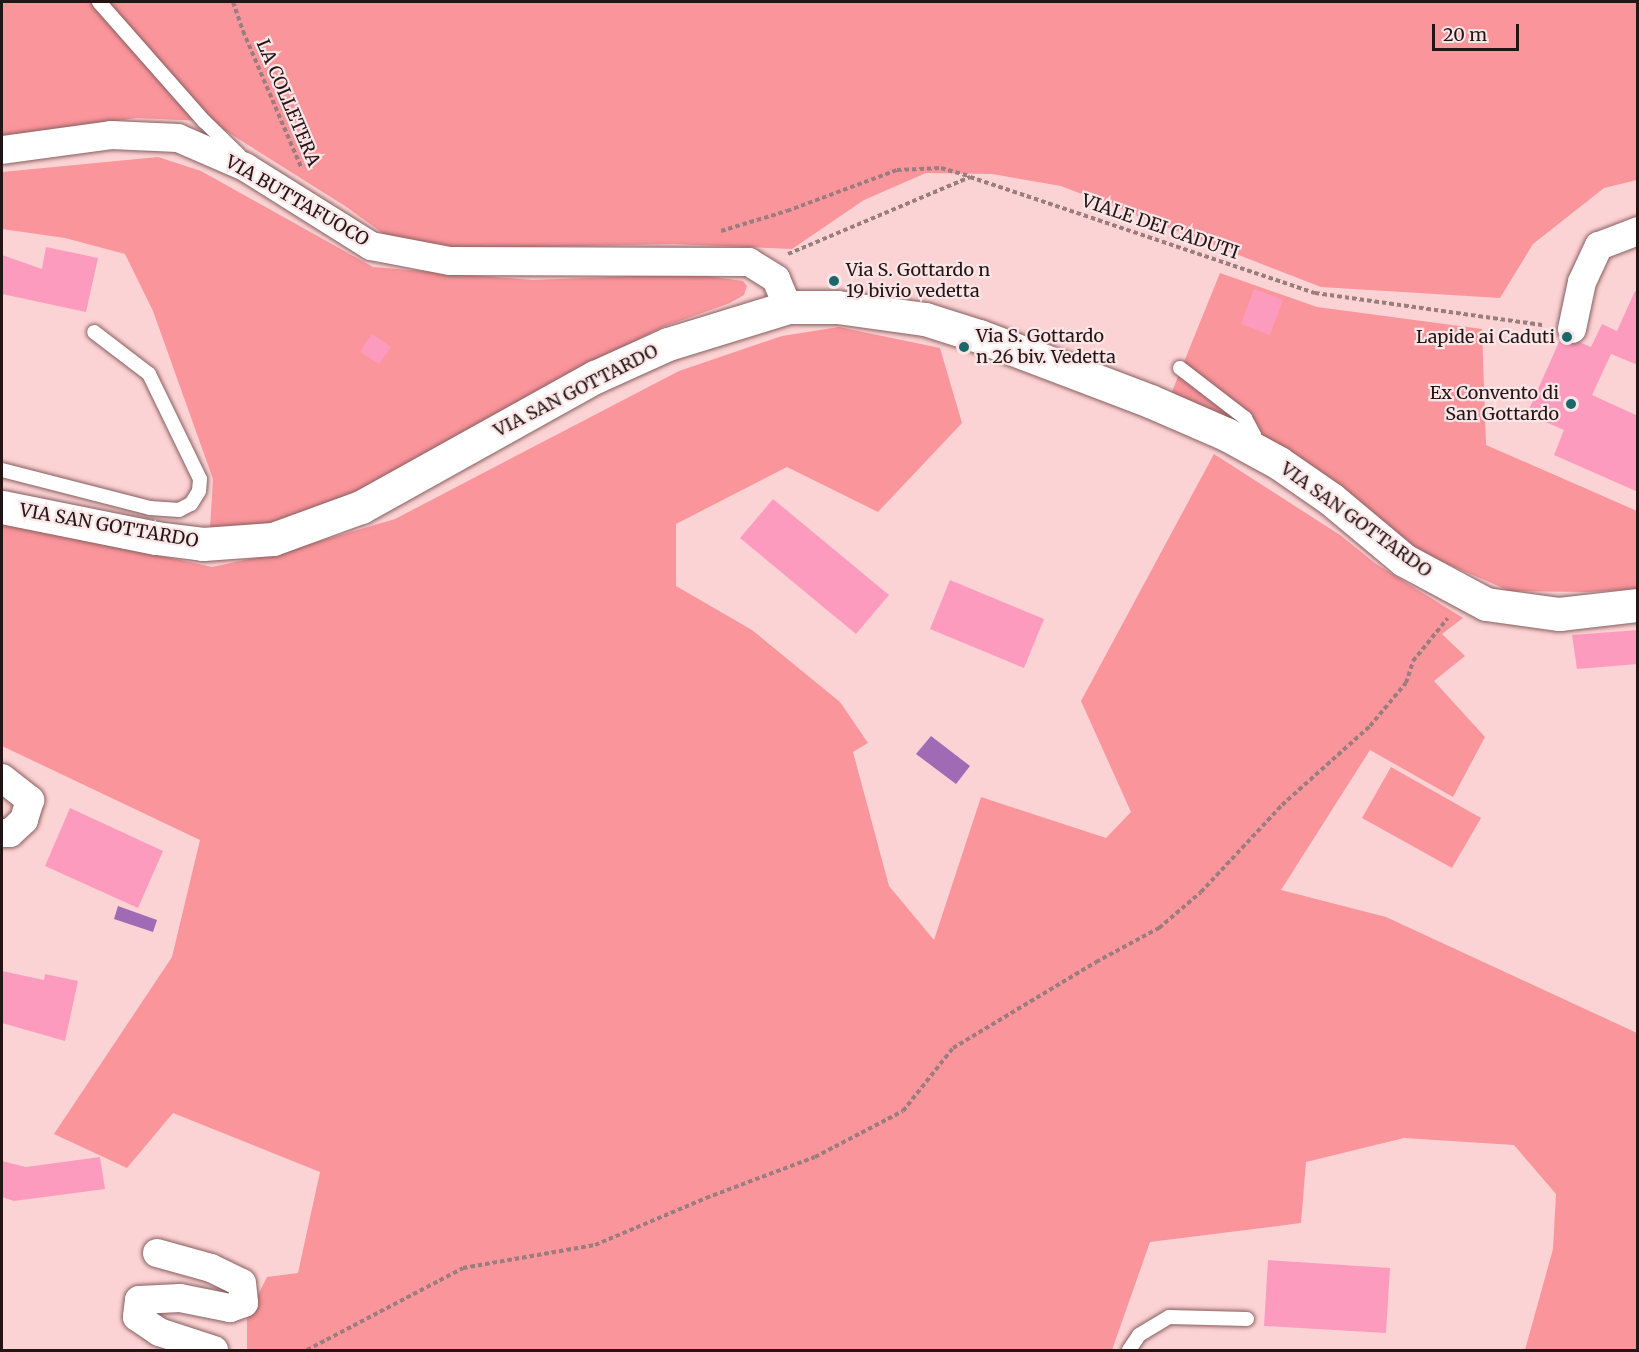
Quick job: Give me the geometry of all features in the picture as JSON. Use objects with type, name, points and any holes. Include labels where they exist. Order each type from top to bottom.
[{"type":"street","name":"VIA BUTTAFUOCO","points":[[2,150],[111,135],[178,138],[260,176],[371,246],[450,261],[749,262],[757,267]]},
{"type":"street","points":[[1572,330],[1582,282],[1599,246],[1638,231]]},
{"type":"street","points":[[757,267],[776,279],[788,307]]},
{"type":"street","name":"VIA SAN GOTTARDO","points":[[2,507],[156,538],[203,544],[273,539],[361,507],[596,377],[668,344],[788,307],[837,307],[925,319],[979,336],[1150,401],[1250,447],[1331,499],[1404,560],[1486,603],[1560,614],[1638,605]]},
{"type":"street","points":[[2,778],[30,800],[24,820],[10,833],[2,833]]},
{"type":"street","points":[[157,1253],[211,1268],[242,1284],[244,1303],[230,1308],[180,1298],[139,1300],[137,1317],[159,1332],[214,1350]]},
{"type":"lane","points":[[99,2],[204,121],[260,176]]},
{"type":"lane","points":[[2,470],[150,508],[179,510],[191,504],[200,490],[200,478],[149,374],[94,332]]},
{"type":"lane","points":[[1180,368],[1245,418],[1254,435],[1250,447]]},
{"type":"lane","points":[[1129,1350],[1139,1335],[1169,1317],[1247,1319]]},
{"type":"path","name":"LA COLLETERA","points":[[233,2],[243,31],[303,171]]},
{"type":"path","name":"VIALE DEI CADUTI","points":[[711,234],[787,211],[897,170],[941,168],[1315,293],[1444,309],[1572,330]]},
{"type":"path","points":[[757,267],[970,177]]},
{"type":"path","points":[[307,1350],[463,1268],[595,1245],[706,1198],[814,1157],[903,1111],[953,1048],[1096,962],[1159,928],[1201,892],[1282,806],[1370,726],[1406,683],[1413,661],[1436,631]]},
{"type":"shaded area","points":[[2,2],[1637,2],[1637,180],[1604,188],[1533,244],[1500,298],[1321,287],[1061,186],[992,174],[926,173],[864,200],[792,249],[673,244],[441,249],[384,234],[345,206],[226,131],[204,121],[136,118],[2,139]]},
{"type":"shaded area","points":[[158,157],[201,171],[373,267],[533,280],[691,274],[743,281],[747,286],[744,295],[730,303],[663,327],[588,365],[352,495],[276,527],[210,529],[213,479],[153,311],[125,254],[65,238],[2,229],[2,172]]},
{"type":"shaded area","points":[[1220,273],[1317,307],[1482,329],[1486,445],[1637,511],[1637,589],[1588,592],[1510,591],[1408,547],[1171,394]]},
{"type":"shaded area","points":[[839,327],[940,348],[962,423],[878,512],[787,467],[676,524],[676,586],[752,630],[840,702],[868,743],[853,752],[889,886],[934,940],[981,797],[1106,838],[1131,812],[1081,701],[1214,454],[1340,535],[1376,564],[1463,618],[1442,634],[1465,656],[1434,681],[1485,737],[1453,797],[1370,750],[1281,890],[1386,917],[1637,1033],[1637,1350],[1525,1350],[1553,1249],[1556,1194],[1514,1145],[1404,1138],[1306,1162],[1301,1223],[1150,1242],[1112,1350],[247,1350],[247,1317],[267,1277],[298,1273],[320,1172],[173,1113],[127,1168],[54,1134],[172,957],[200,840],[2,746],[2,521],[212,567],[283,552],[395,519],[679,371],[782,336]]},
{"type":"shaded area","points":[[931,736],[970,766],[956,784],[916,754]]},
{"type":"shaded area","points":[[1391,767],[1481,818],[1452,868],[1362,818]]},
{"type":"shaded area","points":[[118,906],[157,920],[153,932],[114,919]]},
{"type":"building","points":[[46,247],[98,258],[86,312],[2,294],[2,255],[42,269]]},
{"type":"building","points":[[1254,289],[1283,300],[1270,335],[1241,324]]},
{"type":"building","name":"Ex Convento di San Gottardo","points":[[1635,291],[1638,292],[1638,365],[1611,354],[1592,395],[1638,416],[1638,492],[1554,455],[1564,430],[1527,414],[1562,335],[1591,347],[1602,324],[1617,331]]},
{"type":"building","points":[[372,334],[391,347],[379,364],[360,352]]},
{"type":"building","points":[[773,499],[889,595],[856,634],[740,538]]},
{"type":"building","points":[[950,580],[1044,619],[1024,668],[930,629]]},
{"type":"building","points":[[1638,630],[1638,664],[1577,669],[1572,635]]},
{"type":"building","points":[[70,808],[163,851],[138,908],[45,866]]},
{"type":"building","points":[[2,971],[44,980],[45,974],[78,981],[65,1041],[2,1023]]},
{"type":"building","points":[[100,1157],[105,1189],[14,1201],[2,1197],[2,1161],[26,1167]]},
{"type":"building","points":[[1268,1260],[1390,1268],[1386,1333],[1264,1326]]},
{"type":"place","name":"Via S. Gottardo n 19 bivio vedetta","points":[[834,281]]},
{"type":"place","name":"Lapide ai Caduti","points":[[1567,337]]},
{"type":"place","name":"Via S. Gottardo n 26 biv. Vedetta","points":[[964,347]]},
{"type":"place","name":"Ex Convento di San Gottardo","points":[[1571,404]]}]
